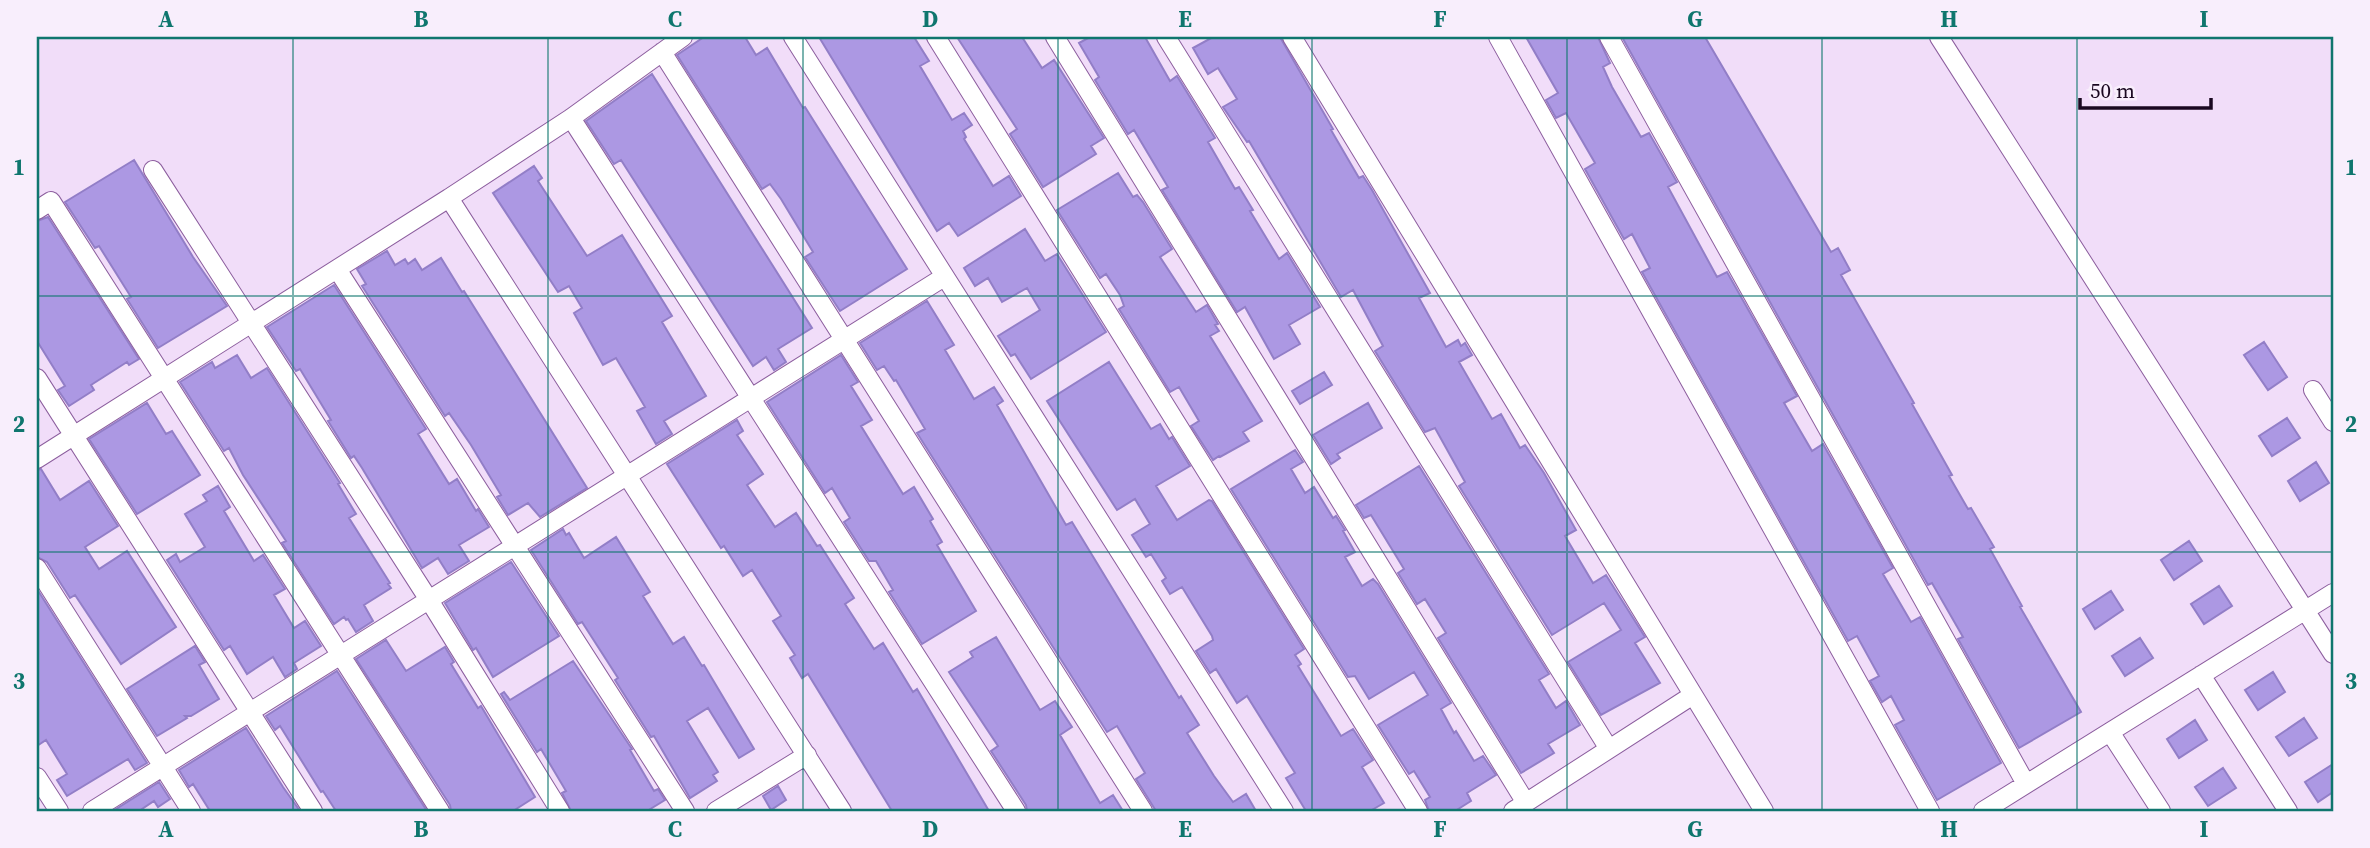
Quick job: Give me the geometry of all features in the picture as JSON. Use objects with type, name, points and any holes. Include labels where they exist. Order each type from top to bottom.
[{"type":"street","points":[[37,459],[449,198],[571,118],[683,37]]},
{"type":"street","points":[[793,37],[1284,811]]},
{"type":"street","points":[[936,37],[1418,811]]},
{"type":"street","points":[[1055,37],[1520,807],[1693,695]]},
{"type":"street","points":[[1166,37],[1609,749]]},
{"type":"street","points":[[1292,37],[1764,811]]},
{"type":"street","points":[[1498,37],[1930,811]]},
{"type":"street","points":[[1609,37],[2026,785]]},
{"type":"street","points":[[1939,37],[2333,654]]},
{"type":"street","points":[[662,52],[1143,811]]},
{"type":"street","points":[[571,118],[1016,811]]},
{"type":"street","points":[[153,170],[429,600],[559,811]]},
{"type":"street","points":[[449,198],[842,811]]},
{"type":"street","points":[[37,210],[51,201],[440,811]]},
{"type":"street","points":[[337,269],[685,811]]},
{"type":"street","points":[[92,811],[944,277]]},
{"type":"street","points":[[37,378],[313,811]]},
{"type":"street","points":[[2313,390],[2333,422]]},
{"type":"street","points":[[37,568],[191,811]]},
{"type":"street","points":[[1983,811],[2333,593]]},
{"type":"street","points":[[2201,675],[2288,811]]},
{"type":"street","points":[[2110,732],[2161,811]]},
{"type":"street","points":[[716,811],[807,755]]},
{"type":"street","points":[[37,777],[59,811]]},
{"type":"building","points":[[704,37],[745,37],[756,55],[767,48],[907,269],[840,311],[805,257],[813,252],[781,199],[770,184],[762,189],[677,55]]},
{"type":"building","points":[[819,37],[914,37],[929,61],[920,66],[952,120],[964,113],[972,125],[963,131],[966,137],[964,139],[993,186],[1009,176],[1021,196],[958,236],[949,223],[937,231]]},
{"type":"building","points":[[957,37],[1022,37],[1042,68],[1054,60],[1104,138],[1091,146],[1096,154],[1043,187],[1010,134],[1017,129]]},
{"type":"building","points":[[1090,37],[1145,37],[1170,81],[1177,76],[1215,138],[1208,142],[1235,189],[1239,187],[1279,259],[1287,253],[1320,307],[1289,325],[1300,344],[1274,359],[1245,307],[1237,312],[1162,190],[1168,187],[1134,130],[1128,134],[1095,80],[1099,77],[1079,43]]},
{"type":"building","points":[[1213,37],[1280,37],[1359,178],[1363,176],[1372,190],[1430,293],[1419,298],[1446,347],[1458,340],[1461,346],[1465,343],[1472,355],[1459,362],[1492,419],[1501,414],[1520,448],[1525,445],[1544,473],[1576,530],[1565,536],[1593,583],[1606,575],[1645,637],[1635,643],[1660,683],[1601,715],[1568,662],[1621,630],[1604,603],[1552,635],[1459,486],[1465,482],[1435,428],[1425,432],[1375,351],[1383,346],[1353,290],[1341,297],[1249,141],[1247,142],[1223,107],[1237,99],[1218,68],[1208,74],[1193,48]]},
{"type":"building","points":[[1526,37],[1598,37],[1610,63],[1603,67],[1612,87],[1641,137],[1649,133],[1677,182],[1668,187],[1717,277],[1727,272],[1797,396],[1784,403],[1812,451],[1823,444],[1893,568],[1883,574],[1911,622],[1920,617],[2001,763],[1937,800],[1895,725],[1904,720],[1891,696],[1882,702],[1870,681],[1879,676],[1857,636],[1848,641],[1642,272],[1650,268],[1632,234],[1624,239],[1585,169],[1595,163],[1566,113],[1556,118],[1546,100],[1558,93]]},
{"type":"building","points":[[1622,37],[1705,37],[1831,252],[1838,248],[1850,270],[1841,275],[1914,403],[1912,404],[1952,475],[1949,476],[1994,547],[1990,549],[2022,606],[2020,607],[2081,712],[2019,748],[1958,639],[1963,637],[1932,583],[1928,585]]},
{"type":"building","points":[[652,74],[812,328],[778,349],[786,362],[774,370],[766,357],[753,366],[621,160],[614,164],[586,121]]},
{"type":"building","points":[[134,160],[193,257],[227,306],[158,348],[127,299],[131,297],[99,246],[95,248],[65,202]]},
{"type":"building","points":[[534,166],[542,178],[538,181],[587,256],[622,235],[672,316],[662,322],[706,396],[664,421],[672,434],[656,444],[637,411],[645,407],[616,358],[603,365],[574,313],[582,308],[569,286],[558,292],[493,193]]},
{"type":"building","points":[[1118,173],[1133,197],[1137,195],[1143,202],[1172,249],[1160,257],[1196,312],[1207,305],[1219,331],[1210,336],[1262,421],[1243,432],[1249,441],[1213,460],[1191,426],[1199,421],[1179,387],[1170,392],[1119,309],[1124,306],[1120,295],[1106,274],[1100,278],[1057,210]]},
{"type":"building","points":[[48,217],[139,359],[129,365],[127,362],[91,385],[94,390],[69,406],[58,390],[65,386],[37,341],[37,221]]},
{"type":"building","points":[[1025,229],[1045,261],[1057,254],[1106,332],[1031,379],[1015,354],[1011,356],[998,336],[1040,310],[1027,288],[1002,302],[988,278],[975,286],[964,268]]},
{"type":"building","points":[[387,251],[395,265],[405,259],[408,264],[415,259],[422,270],[441,258],[587,488],[540,517],[528,503],[508,515],[497,497],[501,495],[471,445],[449,413],[445,416],[362,286],[366,284],[357,269]]},
{"type":"building","points":[[334,285],[426,429],[418,434],[449,484],[457,479],[489,527],[459,545],[469,561],[448,574],[438,558],[422,568],[362,468],[354,456],[351,458],[328,421],[331,420],[300,369],[296,371],[267,327]]},
{"type":"building","points":[[927,301],[954,345],[945,350],[974,399],[994,387],[1003,401],[997,405],[1066,525],[1072,522],[1179,698],[1181,696],[1199,725],[1187,733],[1214,776],[1233,802],[1246,794],[1256,811],[1156,811],[1136,779],[1145,773],[1117,726],[1107,732],[917,433],[925,429],[896,380],[894,381],[884,366],[877,370],[860,343]]},
{"type":"building","points":[[2264,342],[2287,377],[2268,390],[2244,355]]},
{"type":"building","points":[[237,355],[251,378],[267,368],[340,483],[338,484],[356,514],[349,518],[390,583],[388,584],[391,588],[364,605],[373,621],[356,632],[344,617],[334,624],[282,543],[286,541],[243,475],[229,448],[224,451],[180,382],[212,362],[215,368]]},
{"type":"building","points":[[841,355],[858,382],[851,386],[872,420],[861,426],[903,494],[914,487],[933,519],[930,521],[942,542],[937,545],[976,611],[922,644],[889,592],[893,590],[876,561],[869,561],[844,522],[850,518],[832,488],[825,493],[767,402]]},
{"type":"building","points":[[1109,362],[1151,429],[1160,424],[1169,439],[1172,437],[1190,466],[1156,486],[1177,520],[1209,500],[1212,501],[1304,649],[1295,655],[1301,664],[1298,666],[1341,736],[1353,729],[1373,760],[1362,767],[1384,803],[1370,811],[1306,811],[1286,778],[1295,773],[1247,696],[1237,703],[1216,669],[1210,673],[1196,651],[1213,640],[1212,636],[1182,587],[1170,594],[1162,581],[1166,578],[1151,554],[1146,557],[1132,535],[1150,524],[1135,499],[1117,510],[1047,401]]},
{"type":"building","points":[[1324,372],[1332,385],[1300,404],[1292,391]]},
{"type":"building","points":[[147,403],[166,434],[172,431],[200,475],[137,514],[89,439]]},
{"type":"building","points":[[1368,403],[1382,428],[1337,454],[1340,458],[1331,464],[1313,435]]},
{"type":"building","points":[[2287,418],[2300,438],[2272,456],[2259,436]]},
{"type":"building","points":[[737,420],[743,431],[737,435],[763,474],[747,485],[775,527],[796,513],[817,546],[820,545],[854,598],[845,604],[874,649],[883,643],[913,692],[917,689],[989,811],[892,811],[808,674],[802,678],[790,658],[795,655],[773,621],[781,616],[752,570],[743,576],[724,546],[721,548],[667,464]]},
{"type":"building","points":[[1295,450],[1303,462],[1291,469],[1305,493],[1314,487],[1333,518],[1336,516],[1345,530],[1343,531],[1355,552],[1345,557],[1362,586],[1373,579],[1378,584],[1451,703],[1441,709],[1454,733],[1456,731],[1474,761],[1483,756],[1496,775],[1467,793],[1471,801],[1455,811],[1429,811],[1425,800],[1430,797],[1414,771],[1409,774],[1378,725],[1428,695],[1414,672],[1369,699],[1355,676],[1348,677],[1231,489]]},
{"type":"building","points":[[2316,462],[2329,483],[2300,501],[2288,481]]},
{"type":"building","points":[[1419,466],[1549,674],[1539,680],[1556,708],[1566,701],[1580,725],[1548,744],[1554,753],[1521,773],[1438,638],[1446,633],[1425,599],[1417,604],[1398,573],[1404,569],[1371,515],[1364,518],[1356,505]]},
{"type":"building","points":[[41,469],[60,500],[89,481],[118,526],[85,547],[99,569],[127,551],[176,627],[121,664],[75,595],[70,598],[47,562],[37,557],[37,470]]},
{"type":"building","points":[[218,486],[230,507],[224,511],[254,561],[263,555],[285,589],[274,595],[294,628],[305,621],[321,646],[294,663],[297,669],[285,677],[273,657],[247,674],[230,646],[224,650],[167,560],[176,554],[180,562],[205,547],[185,514],[207,501],[203,495]]},
{"type":"building","points":[[563,529],[566,535],[569,533],[584,558],[616,537],[650,592],[643,596],[673,644],[684,637],[702,666],[704,665],[754,749],[739,758],[708,708],[687,721],[718,772],[713,775],[717,781],[690,798],[654,736],[651,737],[615,680],[618,678],[582,622],[578,624],[531,550]]},
{"type":"building","points":[[2189,541],[2202,561],[2174,580],[2161,560]]},
{"type":"building","points":[[511,562],[559,636],[493,677],[445,603]]},
{"type":"building","points":[[2219,586],[2232,606],[2204,624],[2191,604]]},
{"type":"building","points":[[37,589],[147,763],[135,770],[128,759],[67,796],[57,780],[67,774],[46,740],[37,746]]},
{"type":"building","points":[[2111,591],[2123,610],[2095,629],[2083,609]]},
{"type":"building","points":[[996,637],[1040,710],[1055,701],[1072,727],[1060,735],[1100,803],[1113,795],[1123,811],[1027,811],[1026,805],[991,751],[998,746],[949,672],[973,657],[970,652]]},
{"type":"building","points":[[2140,638],[2153,658],[2125,676],[2112,656]]},
{"type":"building","points":[[386,640],[406,671],[445,647],[454,662],[451,664],[478,708],[481,706],[535,797],[513,811],[451,811],[450,805],[356,659]]},
{"type":"building","points":[[195,646],[205,662],[199,665],[219,699],[191,716],[185,716],[187,718],[157,736],[127,689]]},
{"type":"building","points":[[573,661],[632,749],[630,750],[654,791],[658,789],[665,800],[647,811],[571,811],[562,793],[566,791],[541,749],[537,752],[501,694],[504,692],[510,700]]},
{"type":"building","points":[[337,671],[427,811],[336,811],[280,726],[275,730],[266,716]]},
{"type":"building","points":[[2273,672],[2285,692],[2258,710],[2245,690]]},
{"type":"building","points":[[2304,718],[2317,738],[2289,756],[2276,737]]},
{"type":"building","points":[[2195,720],[2207,740],[2179,758],[2167,739]]},
{"type":"building","points":[[246,728],[300,811],[210,811],[193,784],[189,787],[179,770]]},
{"type":"building","points":[[2333,764],[2333,792],[2318,802],[2305,782]]},
{"type":"building","points":[[2223,768],[2236,788],[2208,806],[2195,787]]},
{"type":"building","points":[[159,782],[170,799],[158,807],[154,801],[139,811],[113,811]]},
{"type":"building","points":[[778,786],[786,800],[771,810],[763,796]]}]
